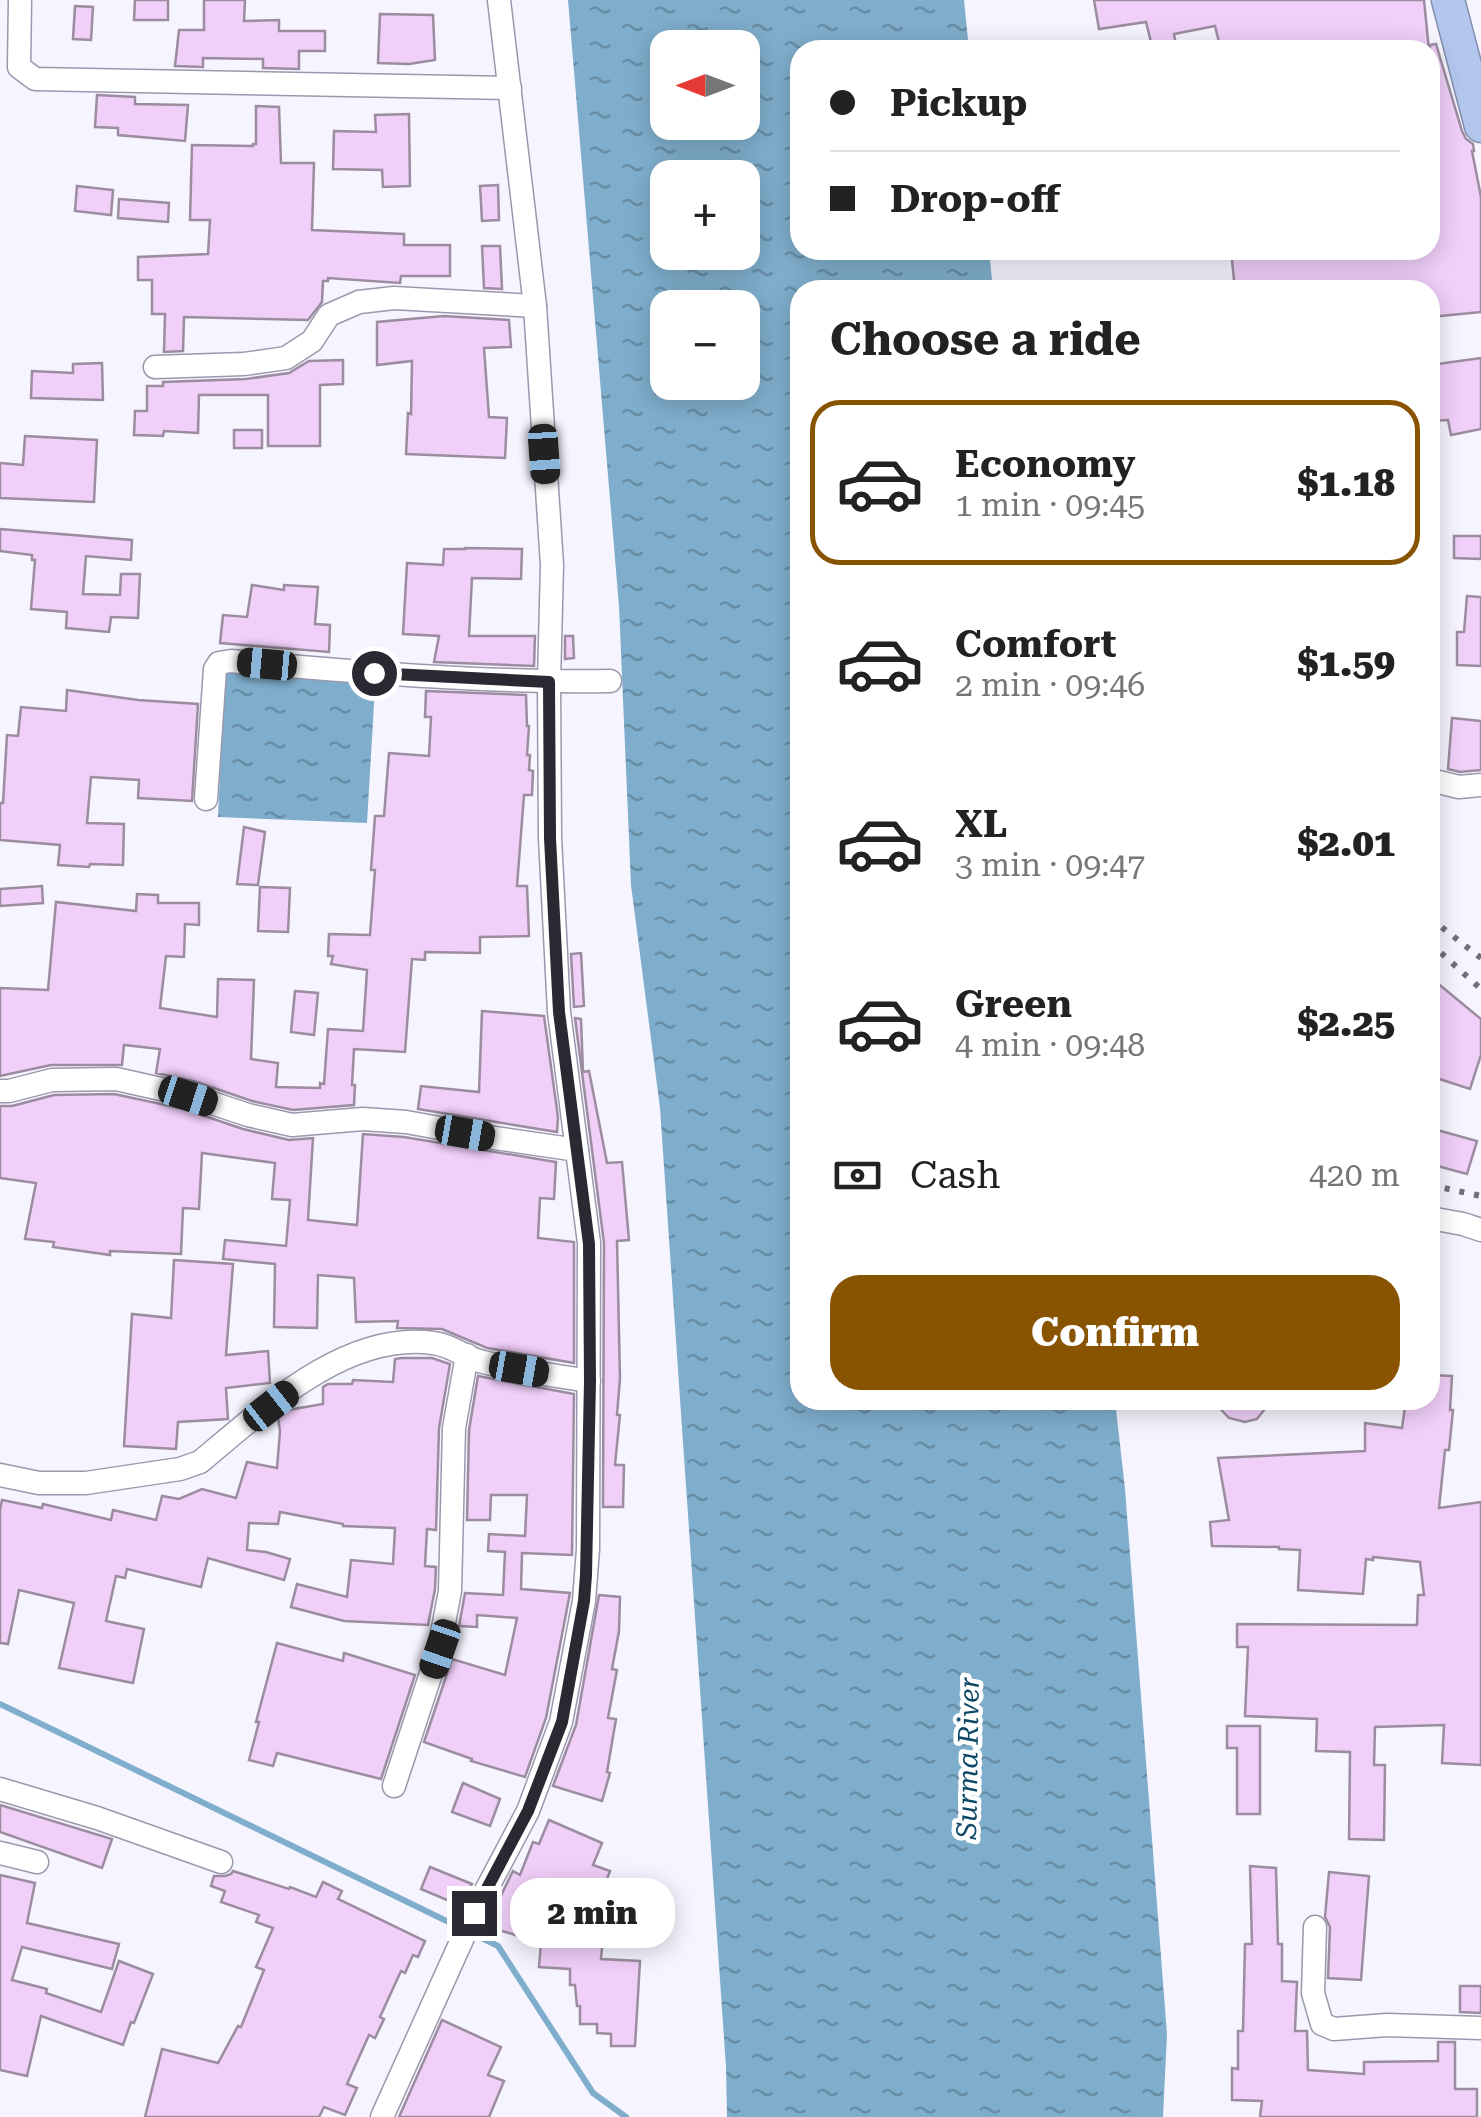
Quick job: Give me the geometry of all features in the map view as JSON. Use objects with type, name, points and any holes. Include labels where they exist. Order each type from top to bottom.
[{"type":"highway","points":[[1448,0],[1481,126]]},
{"type":"street","points":[[20,0],[19,68],[35,79],[510,88]]},
{"type":"street","points":[[382,2117],[474,1913],[528,1811],[562,1722],[584,1601],[588,1536],[589,1244],[559,1012],[550,838],[552,565],[535,306],[499,0]]},
{"type":"street","points":[[156,367],[244,364],[286,358],[312,341],[329,315],[360,302],[394,298],[535,306]]},
{"type":"street","points":[[206,799],[219,662],[549,682],[610,680]]},
{"type":"street","points":[[1440,782],[1481,785]]},
{"type":"street","points":[[0,1090],[52,1080],[116,1079],[292,1125],[363,1119],[406,1122],[577,1150]]},
{"type":"street","points":[[1440,1220],[1481,1230]]},
{"type":"street","points":[[0,1475],[39,1484],[86,1483],[180,1469],[200,1462],[298,1384],[331,1364],[396,1343],[432,1342],[484,1362],[590,1381]]},
{"type":"street","points":[[394,1786],[440,1649],[450,1591],[454,1428],[467,1354]]},
{"type":"street","points":[[0,1788],[221,1862]]},
{"type":"street","points":[[0,1853],[36,1862]]},
{"type":"street","points":[[1315,1927],[1312,1993],[1322,2024],[1334,2029],[1387,2025],[1481,2028]]},
{"type":"water","name":"Surma River","points":[[568,0],[964,0],[968,40],[790,40],[790,260],[990,260],[992,280],[790,280],[790,1410],[1116,1410],[1167,2034],[1163,2117],[727,2117],[660,1108],[631,885],[619,606]]},
{"type":"water","points":[[225,665],[375,687],[367,823],[218,817]]},
{"type":"building","points":[[135,0],[168,0],[168,20],[134,20]]},
{"type":"building","points":[[204,0],[245,0],[244,21],[279,20],[279,31],[325,31],[325,51],[299,51],[299,69],[263,68],[263,59],[203,58],[203,67],[175,66],[179,30],[204,30]]},
{"type":"building","points":[[1094,0],[1424,0],[1428,40],[1218,40],[1215,26],[1174,34],[1175,40],[1150,40],[1146,22],[1099,29]]},
{"type":"building","points":[[75,6],[93,7],[91,40],[73,39]]},
{"type":"building","points":[[380,14],[433,15],[435,60],[378,63]]},
{"type":"building","points":[[1440,57],[1462,131],[1473,144],[1481,197],[1481,312],[1440,316],[1440,280],[1234,280],[1232,260],[1440,260]]},
{"type":"building","points":[[97,95],[135,97],[135,104],[188,105],[185,141],[118,135],[118,128],[95,127]]},
{"type":"building","points":[[256,106],[279,107],[281,163],[314,163],[312,230],[404,234],[404,245],[450,245],[450,276],[401,276],[400,283],[328,278],[323,281],[322,302],[308,320],[184,317],[183,351],[164,352],[165,314],[152,314],[152,280],[138,280],[138,257],[208,254],[210,220],[190,220],[192,145],[253,146]]},
{"type":"building","points":[[409,114],[410,186],[383,187],[382,170],[333,169],[334,131],[376,132],[375,115]]},
{"type":"building","points":[[498,185],[499,220],[482,221],[480,186]]},
{"type":"building","points":[[77,186],[113,190],[111,215],[75,211]]},
{"type":"building","points":[[119,199],[169,203],[168,222],[118,218]]},
{"type":"building","points":[[482,246],[500,246],[502,289],[484,288]]},
{"type":"building","points":[[444,316],[509,320],[511,347],[484,348],[489,417],[507,418],[505,458],[406,454],[412,361],[377,365],[377,322]]},
{"type":"building","points":[[1481,358],[1481,429],[1451,435],[1448,420],[1440,420],[1440,364]]},
{"type":"building","points":[[343,360],[343,384],[320,385],[320,446],[268,446],[268,395],[199,395],[198,433],[164,431],[163,436],[134,435],[135,411],[147,411],[147,386],[246,379],[289,373],[309,361]]},
{"type":"building","points":[[102,363],[103,400],[31,398],[32,371],[73,373],[73,364]]},
{"type":"building","points":[[234,430],[262,430],[262,448],[234,448]]},
{"type":"building","points":[[25,436],[97,440],[94,502],[0,498],[0,463],[23,465]]},
{"type":"building","points":[[0,529],[132,540],[131,560],[86,556],[83,594],[120,595],[121,574],[140,574],[138,618],[111,617],[109,632],[66,628],[67,612],[31,609],[35,560],[32,555],[0,551]]},
{"type":"building","points":[[1454,536],[1481,536],[1481,559],[1454,558]]},
{"type":"building","points":[[444,549],[522,549],[521,579],[472,578],[469,636],[535,636],[534,666],[434,662],[439,636],[403,634],[407,563],[443,565]]},
{"type":"building","points":[[252,585],[284,590],[284,585],[318,587],[315,624],[330,625],[329,652],[220,643],[223,615],[247,617]]},
{"type":"building","points":[[1467,596],[1481,597],[1481,666],[1457,665],[1457,632],[1464,632]]},
{"type":"building","points":[[565,636],[573,636],[574,658],[565,659]]},
{"type":"building","points":[[67,690],[198,704],[192,801],[138,798],[139,780],[91,777],[87,823],[124,824],[123,865],[58,865],[60,845],[0,840],[7,735],[18,736],[21,707],[66,711]]},
{"type":"building","points":[[426,691],[526,695],[532,795],[524,795],[517,886],[527,886],[529,936],[480,937],[480,953],[425,952],[425,960],[412,959],[405,1052],[354,1049],[354,1105],[293,1110],[252,1101],[156,1073],[160,1049],[124,1045],[122,1065],[51,1065],[0,1076],[0,988],[48,990],[56,902],[136,911],[137,894],[158,895],[158,903],[199,903],[199,925],[185,924],[184,957],[166,956],[160,1008],[217,1017],[218,979],[254,980],[251,1059],[278,1063],[276,1087],[320,1088],[320,1083],[324,1084],[328,1029],[363,1031],[367,970],[331,964],[329,934],[370,935],[375,816],[384,816],[389,753],[429,756],[431,717],[425,717]]},
{"type":"building","points":[[1452,718],[1481,721],[1481,770],[1448,769]]},
{"type":"building","points":[[244,827],[265,832],[258,885],[237,884]]},
{"type":"building","points":[[42,886],[43,903],[0,906],[0,889]]},
{"type":"building","points":[[260,887],[290,888],[288,932],[258,931]]},
{"type":"building","points":[[581,953],[584,1006],[574,1007],[571,954]]},
{"type":"building","points":[[1440,985],[1481,1019],[1481,1055],[1470,1089],[1440,1079]]},
{"type":"building","points":[[295,991],[318,993],[314,1035],[291,1032]]},
{"type":"building","points":[[482,1011],[544,1016],[557,1132],[418,1109],[421,1086],[479,1092]]},
{"type":"building","points":[[575,1018],[581,1019],[583,1072],[589,1071],[607,1163],[622,1162],[629,1240],[617,1241],[620,1415],[615,1465],[624,1465],[623,1507],[603,1507],[604,1243]]},
{"type":"building","points":[[114,1094],[184,1109],[289,1140],[313,1138],[308,1220],[357,1225],[363,1134],[556,1162],[554,1199],[540,1198],[538,1238],[574,1242],[574,1363],[487,1348],[442,1329],[397,1328],[398,1321],[356,1322],[354,1278],[318,1275],[317,1328],[274,1327],[275,1264],[223,1259],[225,1240],[286,1246],[290,1200],[272,1199],[275,1163],[202,1153],[199,1209],[183,1208],[181,1254],[110,1251],[110,1255],[25,1239],[36,1183],[0,1178],[0,1106],[54,1095]]},
{"type":"building","points":[[1440,1131],[1477,1141],[1467,1174],[1440,1167]]},
{"type":"building","points":[[174,1260],[233,1264],[226,1355],[268,1351],[270,1383],[226,1388],[228,1419],[178,1422],[176,1449],[124,1446],[132,1314],[171,1318]]},
{"type":"building","points":[[432,1358],[450,1364],[439,1428],[436,1530],[427,1529],[425,1566],[436,1567],[428,1625],[344,1621],[291,1607],[297,1584],[347,1597],[351,1560],[393,1564],[395,1528],[343,1526],[280,1512],[278,1524],[249,1523],[247,1550],[290,1559],[284,1580],[208,1558],[201,1587],[127,1569],[125,1578],[116,1576],[106,1621],[144,1629],[133,1683],[59,1668],[74,1603],[19,1590],[8,1644],[0,1643],[2,1500],[42,1508],[43,1504],[111,1520],[113,1510],[156,1520],[162,1496],[179,1499],[202,1489],[236,1498],[247,1462],[277,1468],[278,1418],[288,1410],[323,1404],[323,1387],[328,1384],[352,1384],[353,1380],[393,1382],[395,1359]]},
{"type":"building","points":[[1440,1375],[1452,1376],[1453,1410],[1439,1508],[1481,1502],[1481,1765],[1442,1763],[1444,1725],[1375,1727],[1374,1765],[1385,1765],[1384,1840],[1349,1839],[1350,1752],[1316,1751],[1317,1719],[1245,1716],[1248,1647],[1237,1647],[1237,1624],[1417,1625],[1418,1595],[1424,1595],[1420,1562],[1366,1559],[1363,1594],[1298,1590],[1300,1550],[1212,1546],[1210,1522],[1229,1520],[1218,1458],[1365,1451],[1365,1423],[1402,1428],[1405,1410],[1440,1410]]},
{"type":"building","points":[[478,1376],[574,1394],[572,1555],[522,1553],[521,1589],[570,1593],[546,1718],[525,1777],[424,1742],[452,1659],[505,1675],[517,1618],[477,1615],[477,1627],[459,1626],[465,1593],[503,1595],[505,1552],[488,1551],[489,1534],[525,1536],[527,1495],[491,1495],[490,1520],[467,1520],[469,1430]]},
{"type":"building","points":[[1221,1410],[1264,1410],[1257,1419],[1245,1422],[1229,1418]]},
{"type":"building","points":[[599,1595],[620,1597],[612,1669],[617,1670],[608,1718],[616,1719],[607,1772],[610,1773],[602,1801],[553,1786],[576,1725]]},
{"type":"building","points":[[277,1643],[343,1661],[344,1653],[415,1675],[381,1779],[277,1753],[273,1766],[249,1760]]},
{"type":"building","points":[[1227,1726],[1260,1726],[1260,1814],[1237,1814],[1237,1748],[1227,1748]]},
{"type":"building","points":[[463,1783],[500,1799],[490,1826],[452,1812]]},
{"type":"building","points":[[0,1805],[112,1839],[102,1868],[0,1832]]},
{"type":"building","points":[[549,1820],[602,1843],[593,1865],[610,1871],[589,1925],[604,1926],[601,1959],[640,1961],[635,2046],[611,2046],[611,2034],[597,2033],[597,2024],[580,2024],[580,2006],[575,1985],[570,1985],[570,1969],[539,1967],[541,1943],[486,1926],[513,1871],[520,1875],[533,1842],[539,1844]]},
{"type":"building","points":[[1250,1866],[1276,1868],[1282,1981],[1297,1982],[1295,2031],[1307,2031],[1308,2070],[1364,2074],[1364,2062],[1438,2061],[1438,2042],[1455,2042],[1455,2089],[1477,2089],[1477,2117],[1260,2117],[1262,2101],[1232,2100],[1232,2068],[1238,2069],[1238,2031],[1243,2031],[1245,1944],[1252,1944]]},
{"type":"building","points":[[430,1867],[472,1884],[461,1906],[421,1889]]},
{"type":"building","points":[[233,1871],[316,1897],[323,1882],[342,1891],[338,1899],[425,1941],[418,1957],[413,1955],[405,1973],[401,1971],[375,2038],[369,2035],[347,2084],[357,2088],[345,2115],[324,2107],[319,2117],[145,2117],[162,2049],[218,2063],[238,2026],[241,2027],[264,1970],[256,1967],[273,1928],[256,1922],[259,1915],[221,1902],[225,1891],[211,1886],[214,1876]]},
{"type":"building","points":[[1329,1872],[1369,1876],[1361,1980],[1328,1978],[1330,1927],[1325,1917]]},
{"type":"building","points":[[0,1875],[35,1883],[27,1923],[119,1944],[112,1969],[22,1947],[12,1980],[47,1989],[46,1993],[101,2012],[119,1961],[153,1974],[123,2045],[41,2016],[27,2076],[0,2070]]},
{"type":"building","points":[[1460,1986],[1481,1986],[1481,2013],[1460,2012]]},
{"type":"building","points":[[442,2020],[501,2047],[488,2075],[504,2081],[489,2117],[399,2117]]},
{"type":"waterway","points":[[0,1704],[498,1946],[593,2093],[626,2117]]},
{"type":"railway","points":[[1440,926],[1481,958]]},
{"type":"railway","points":[[1440,952],[1481,989]]},
{"type":"railway","points":[[1440,1187],[1481,1196]]},
{"type":"route","points":[[374,673],[549,682],[550,838],[559,1012],[589,1244],[586,1575],[562,1722],[528,1811],[474,1913]]}]
